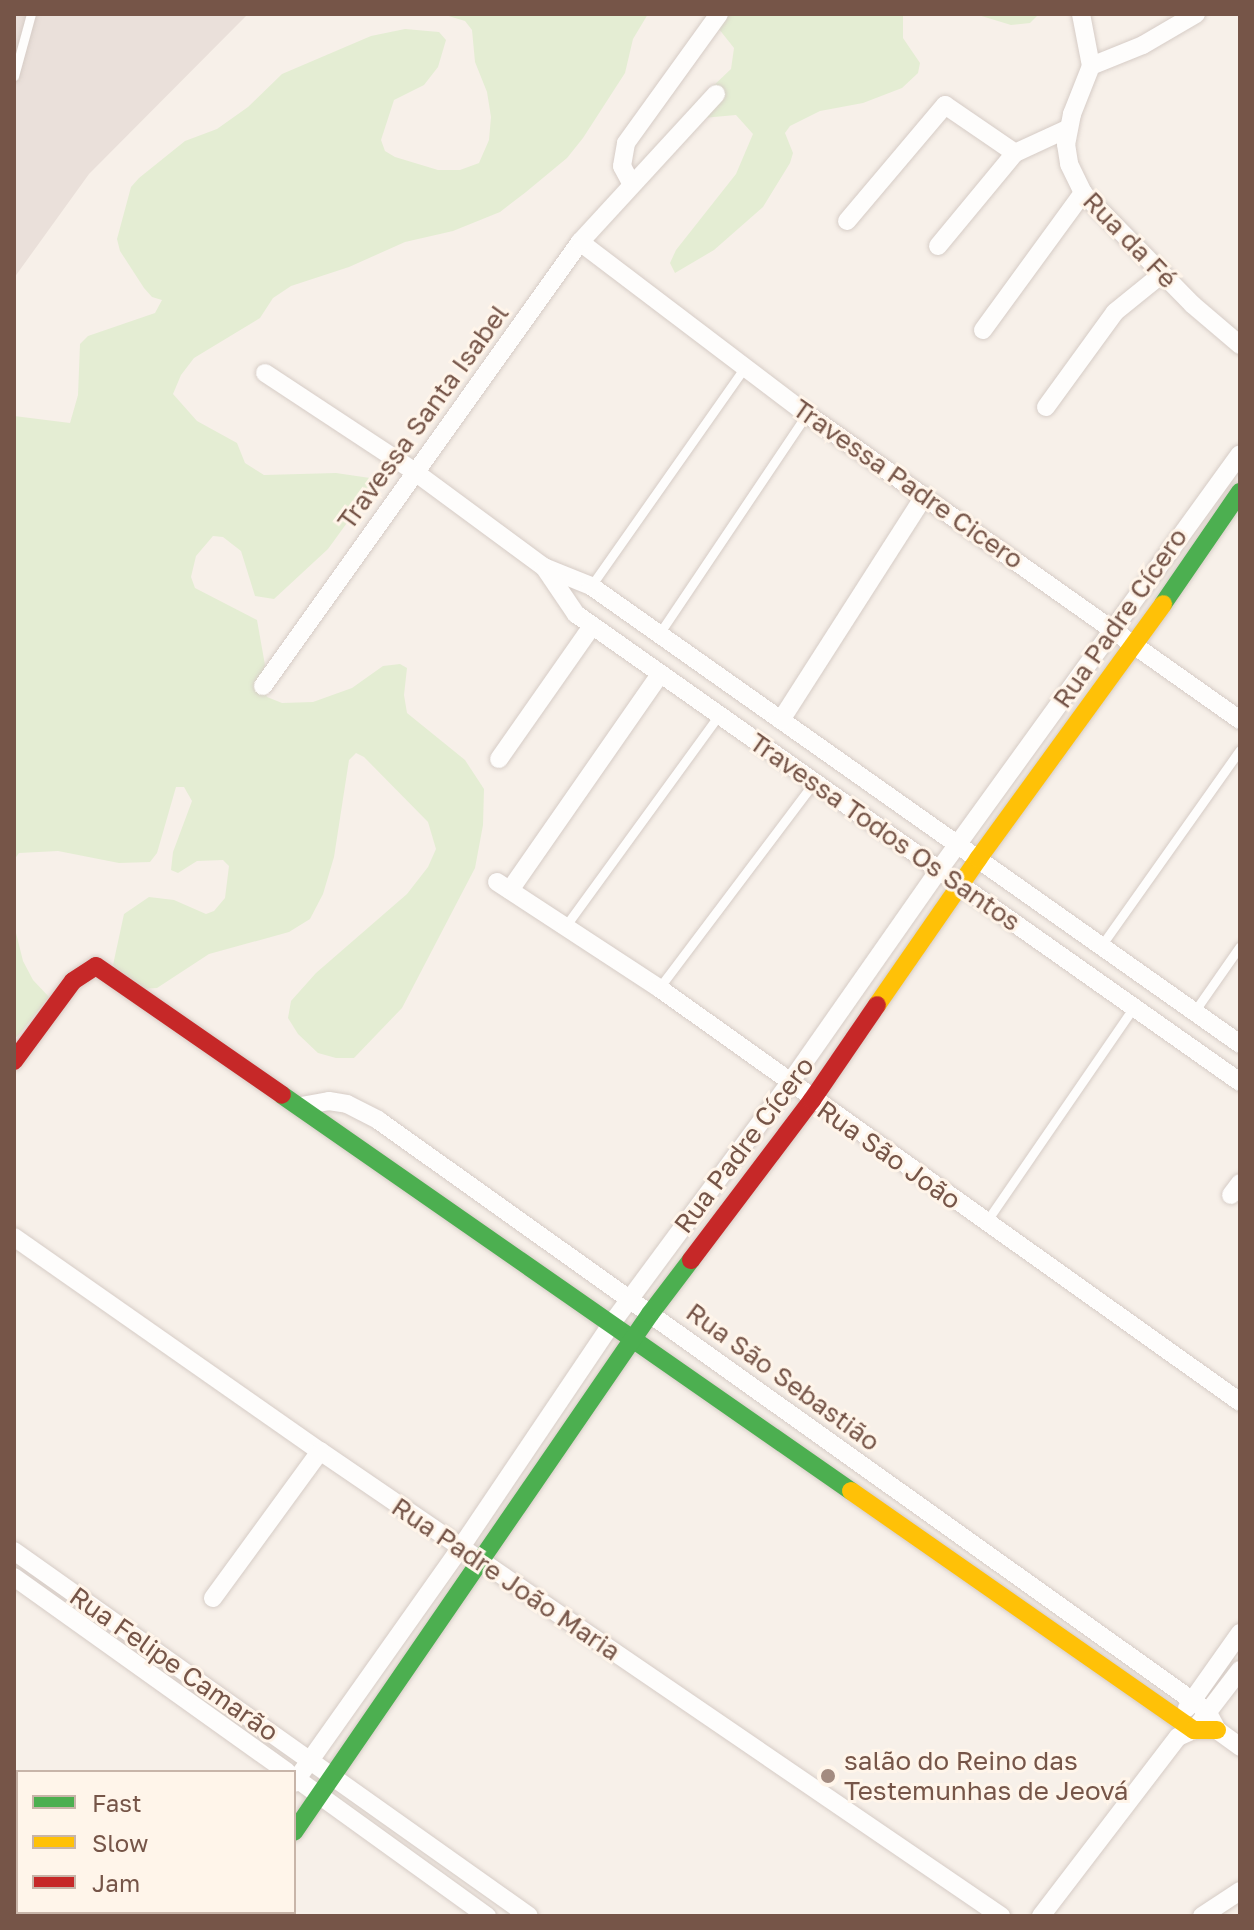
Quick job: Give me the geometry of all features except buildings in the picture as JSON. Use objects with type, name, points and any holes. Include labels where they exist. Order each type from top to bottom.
[{"type":"street","points":[[631,183],[622,166],[626,143],[719,14]]},
{"type":"street","points":[[1081,14],[1091,66],[1143,45],[1196,14]]},
{"type":"street","name":"Rua da Fé","points":[[1091,66],[1067,129],[1069,164],[1083,193],[1162,274],[1240,345]]},
{"type":"street","name":"Travessa Santa Isabel","points":[[263,686],[580,242],[716,94]]},
{"type":"street","points":[[847,221],[943,106],[951,107],[1015,153]]},
{"type":"street","points":[[938,246],[1015,153],[1067,129]]},
{"type":"street","points":[[983,330],[1083,193]]},
{"type":"street","name":"Travessa Padre Cicero","points":[[580,242],[807,414],[1240,720]]},
{"type":"street","points":[[1046,407],[1115,312],[1162,274]]},
{"type":"street","name":"Travessa Todos Os Santos","points":[[265,373],[415,472],[544,567],[591,586],[1240,1044]]},
{"type":"street","name":"Rua Padre Cícero","points":[[296,1775],[310,1760],[461,1547],[629,1299],[789,1084],[957,844],[1240,454]]},
{"type":"street","name":"Rua Padre Cícero","points":[[296,1829],[650,1314],[812,1100],[978,859],[1135,645],[1240,492]]},
{"type":"street","points":[[781,720],[924,496]]},
{"type":"street","name":"Travessa Todos Os Santos","points":[[544,567],[576,614],[592,626],[1240,1082]]},
{"type":"street","points":[[499,759],[592,626]]},
{"type":"street","points":[[640,659],[659,634]]},
{"type":"street","name":"Rua São João","points":[[660,674],[503,886],[567,924],[659,988],[789,1084],[1240,1402]]},
{"type":"street","name":"Rua São Sebastião","points":[[14,1061],[73,981],[96,966],[887,1515],[1184,1729]]},
{"type":"street","name":"Rua São Sebastião","points":[[301,1106],[329,1101],[347,1104],[378,1120],[1200,1706],[1217,1730],[1240,1747]]},
{"type":"street","name":"Rua Padre João Maria","points":[[14,1237],[320,1451],[1001,1916]]},
{"type":"street","points":[[213,1598],[320,1451]]},
{"type":"street","points":[[887,1515],[901,1493]]},
{"type":"street","name":"Rua Felipe Camarão","points":[[14,1551],[529,1916]]},
{"type":"street","name":"Rua Felipe Camarão","points":[[14,1577],[282,1770]]},
{"type":"street","points":[[1041,1916],[1184,1729],[1240,1633]]},
{"type":"street","points":[[1200,1706],[1240,1670]]},
{"type":"street","points":[[1184,1729],[1217,1730]]},
{"type":"street","name":"Rua Felipe Camarão","points":[[296,1780],[487,1916]]},
{"type":"street","points":[[1202,1916],[1240,1891]]},
{"type":"lane","points":[[14,76],[31,14]]},
{"type":"lane","points":[[591,586],[745,367]]},
{"type":"lane","points":[[659,634],[807,414]]},
{"type":"lane","points":[[567,924],[719,715]]},
{"type":"lane","points":[[1101,946],[1240,750]]},
{"type":"lane","points":[[659,988],[814,782]]},
{"type":"lane","points":[[1194,1012],[1240,946]]},
{"type":"lane","points":[[986,1223],[1134,1007]]},
{"type":"shaded area","points":[[14,14],[248,14],[89,174],[14,278]]},
{"type":"green space","points":[[442,14],[648,14],[633,39],[625,73],[583,138],[567,158],[526,192],[500,212],[453,231],[405,242],[349,267],[291,286],[273,298],[260,318],[194,358],[181,375],[173,394],[197,421],[237,443],[245,463],[264,475],[336,473],[370,478],[365,498],[328,549],[274,599],[255,596],[241,551],[223,537],[213,536],[196,556],[191,577],[195,588],[257,620],[265,665],[262,686],[267,697],[282,703],[313,702],[352,688],[383,666],[400,664],[407,668],[404,695],[407,713],[465,760],[484,789],[483,825],[475,868],[402,1008],[354,1058],[336,1058],[318,1053],[298,1034],[288,1018],[291,1001],[316,973],[407,894],[428,867],[436,849],[428,822],[364,757],[356,753],[349,760],[334,857],[323,894],[310,919],[289,932],[209,954],[157,988],[124,990],[113,965],[124,914],[149,897],[174,900],[206,914],[214,911],[225,898],[229,866],[223,860],[197,861],[178,873],[171,870],[173,852],[192,801],[184,787],[176,787],[157,853],[150,862],[119,863],[58,851],[19,853],[14,860],[14,416],[70,423],[78,395],[80,344],[88,336],[155,313],[162,300],[152,297],[144,288],[120,251],[117,239],[131,187],[185,141],[217,129],[248,107],[282,74],[371,36],[405,29],[439,32],[446,40],[438,67],[424,85],[394,100],[381,140],[385,151],[395,157],[438,170],[460,170],[479,163],[489,140],[491,117],[487,92],[475,62],[472,30],[465,21]]},
{"type":"green space","points":[[707,14],[903,14],[903,38],[920,63],[918,73],[902,88],[863,103],[820,111],[790,126],[785,133],[793,153],[790,163],[763,207],[714,250],[675,273],[670,263],[676,250],[736,174],[753,134],[736,115],[691,119],[689,109],[731,69],[734,48]]},
{"type":"green space","points":[[975,14],[1039,14],[1030,23],[1011,25]]},
{"type":"green space","points":[[14,925],[23,961],[33,980],[49,997],[17,1037],[14,1036]]},
{"type":"traffic: fast","points":[[1163,604],[1240,492]]},
{"type":"traffic: fast","points":[[282,1095],[851,1491]]},
{"type":"traffic: fast","points":[[296,1829],[650,1314],[691,1260]]},
{"type":"traffic: slow","points":[[877,1005],[978,859],[1163,604]]},
{"type":"traffic: slow","points":[[851,1491],[1194,1730],[1217,1730]]},
{"type":"traffic: jam","points":[[14,1061],[73,981],[96,966],[282,1095]]},
{"type":"traffic: jam","points":[[691,1260],[812,1100],[877,1005]]},
{"type":"place","name":"salão do Reino das Testemunhas de Jeová","points":[[828,1776]]}]
